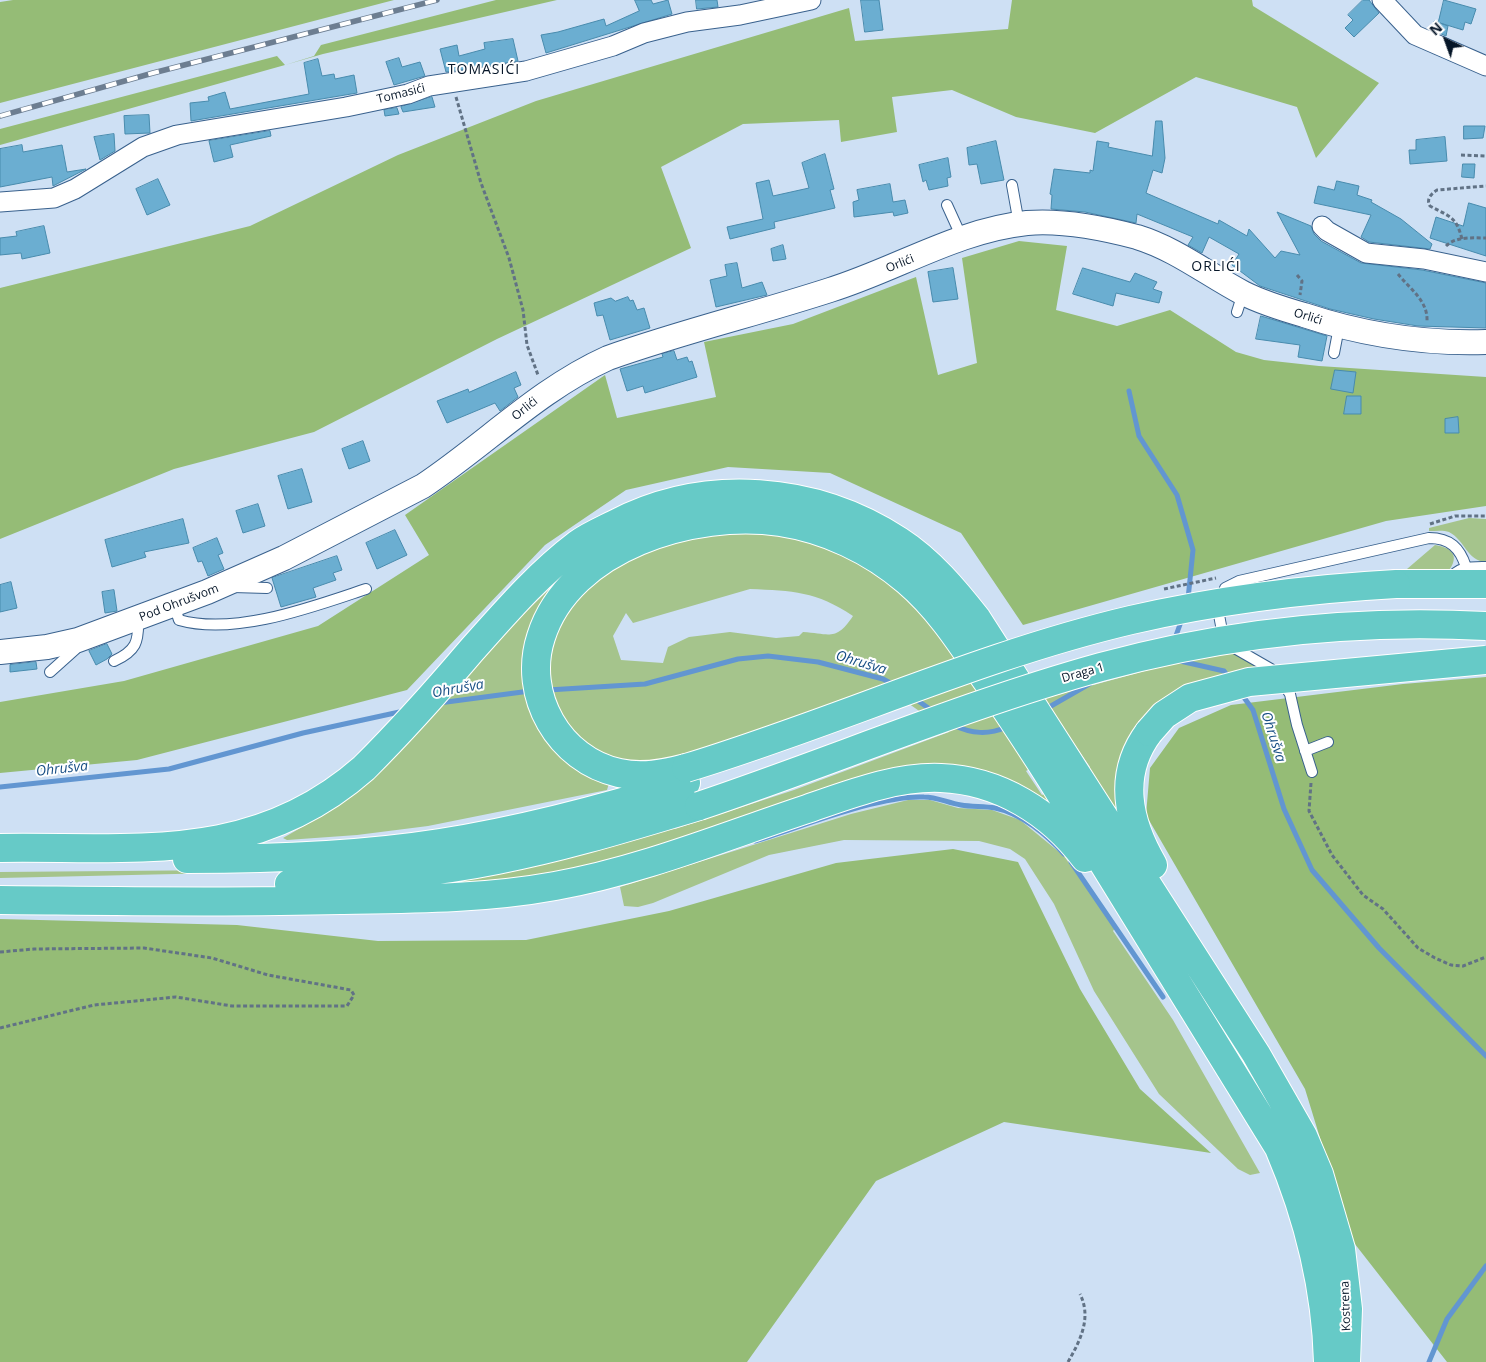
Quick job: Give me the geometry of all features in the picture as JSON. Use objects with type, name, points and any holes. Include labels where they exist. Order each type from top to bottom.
[{"type":"highway","points":[[0,848],[166,846],[233,838],[263,829],[303,812],[341,788],[364,768],[512,604],[542,574],[581,542],[625,518],[659,505],[693,497],[728,493],[764,494],[800,499],[836,509],[868,523],[900,542],[954,590],[984,628],[1050,753],[1279,1148]]},
{"type":"highway","points":[[692,785],[648,775],[623,774],[610,771],[583,757],[559,735],[542,707],[536,676],[536,658],[546,623],[565,594],[597,565],[630,545],[675,528],[710,521],[746,519],[780,522],[815,530],[848,542],[879,559],[933,605],[1050,753],[1256,1054],[1303,1136]]},
{"type":"highway","points":[[1397,591],[1466,578]]},
{"type":"highway","points":[[1397,591],[1486,598]]},
{"type":"highway","name":"Draga 1","points":[[692,785],[1014,668],[1119,636],[1211,616],[1397,591]]},
{"type":"highway","name":"Draga 1","points":[[692,785],[1100,668],[1176,649],[1234,638],[1320,628],[1378,624],[1486,626]]},
{"type":"highway","points":[[1303,1136],[1298,1111],[1285,1078],[1158,874],[1142,843],[1130,808],[1128,786],[1134,760],[1149,732],[1164,714],[1190,698],[1249,682],[1486,660]]},
{"type":"highway","points":[[0,900],[280,902],[414,899],[519,892],[588,879],[822,804],[908,779],[942,778],[965,780],[1009,794],[1028,805],[1062,831],[1076,846],[1252,1120],[1273,1145],[1279,1148]]},
{"type":"highway","points":[[0,860],[228,859],[312,856],[408,847],[512,829],[692,785]]},
{"type":"highway","points":[[0,888],[270,886],[378,878],[495,861],[581,842],[692,785]]},
{"type":"highway","name":"Kostrena","points":[[1303,1136],[1319,1174],[1341,1249],[1348,1309],[1346,1362]]},
{"type":"highway","name":"Kostrena","points":[[1279,1148],[1294,1183],[1315,1258],[1327,1324],[1328,1362]]},
{"type":"street","name":"Tomasići","points":[[0,202],[54,198],[75,189],[134,151],[176,135],[346,107],[408,94],[429,86],[452,84],[526,71],[613,46],[644,33],[687,22],[740,15],[811,0]]},
{"type":"street","points":[[1382,0],[1415,35],[1486,66]]},
{"type":"street","name":"Orlići","points":[[349,524],[424,486],[546,392],[581,370],[608,358],[839,288],[962,239],[1019,224],[1051,223],[1136,237],[1177,253],[1240,302],[1277,308],[1339,327],[1401,340],[1451,344],[1486,342]]},
{"type":"street","points":[[1322,226],[1327,231],[1358,249],[1374,254],[1424,259],[1486,272]]},
{"type":"street","name":"Pod Ohrušvom","points":[[0,652],[47,647],[89,636],[138,619],[219,587],[349,524]]},
{"type":"lane","points":[[1012,185],[1019,224]]},
{"type":"lane","points":[[0,197],[32,192]]},
{"type":"lane","points":[[947,205],[962,239]]},
{"type":"lane","points":[[1334,353],[1339,327]]},
{"type":"lane","points":[[1312,772],[1304,751],[1290,694],[1282,681],[1266,665],[1232,646],[1223,636],[1219,615],[1225,588],[1239,582],[1429,538],[1442,539],[1459,550],[1466,578],[1486,567]]},
{"type":"lane","points":[[219,587],[267,588]]},
{"type":"lane","points":[[174,605],[179,620],[198,626],[275,618],[366,590]]},
{"type":"lane","points":[[114,662],[128,655],[134,648],[138,630],[138,619]]},
{"type":"lane","points":[[50,672],[89,636]]},
{"type":"lane","points":[[1304,751],[1328,742]]},
{"type":"path","points":[[452,84],[481,182],[509,258],[521,302],[528,345],[546,392]]},
{"type":"path","points":[[1461,154],[1486,156]]},
{"type":"path","points":[[1486,186],[1437,190],[1431,194],[1429,200],[1430,206],[1449,215],[1458,223],[1462,238],[1486,238]]},
{"type":"path","points":[[1374,254],[1392,266],[1424,303],[1428,312],[1426,325]]},
{"type":"path","points":[[1297,275],[1302,281],[1299,300]]},
{"type":"path","points":[[1312,772],[1309,811],[1332,855],[1363,895],[1383,909],[1418,948],[1435,958],[1463,966],[1486,957]]},
{"type":"path","points":[[0,952],[34,949],[144,948],[212,958],[268,975],[351,990],[354,995],[347,1006],[232,1006],[176,997],[138,1000],[94,1005],[0,1028]]},
{"type":"path","points":[[1068,1362],[1080,1341],[1084,1324],[1084,1303],[1080,1294]]},
{"type":"green space","points":[[13,0],[394,0],[0,103],[0,2]]},
{"type":"green space","points":[[496,0],[557,0],[323,54],[285,65],[314,56],[321,45]]},
{"type":"green space","points":[[1012,0],[1252,0],[1253,6],[1379,83],[1316,158],[1297,107],[1196,77],[1095,133],[1016,117],[952,90],[892,97],[897,132],[841,142],[839,120],[743,124],[661,167],[691,248],[497,339],[314,432],[174,469],[0,539],[0,288],[250,226],[398,155],[536,101],[849,8],[855,41],[1008,29]]},
{"type":"green space","points":[[277,56],[285,65],[0,145],[0,129]]},
{"type":"green space","points":[[1019,241],[1067,246],[1056,310],[1117,326],[1170,310],[1236,352],[1264,360],[1319,366],[1486,377],[1486,506],[1386,521],[1023,625],[961,533],[830,473],[728,467],[626,490],[545,545],[407,690],[137,760],[0,773],[0,702],[124,681],[318,626],[429,555],[405,515],[605,375],[617,418],[716,397],[704,342],[793,324],[916,277],[938,375],[977,363],[962,258]]},
{"type":"green space","points":[[1469,518],[1486,519],[1486,562],[1474,558],[1459,540],[1449,532],[1429,531],[1429,528]]},
{"type":"green space","points":[[763,532],[814,541],[993,619],[1046,698],[1170,664],[1234,652],[1263,670],[1180,691],[1119,819],[1088,769],[1090,767],[1073,742],[1026,771],[1042,795],[1046,793],[1058,811],[977,776],[564,875],[412,889],[675,824],[675,829],[794,790],[949,732],[888,689],[659,764],[616,760],[607,790],[428,826],[357,835],[287,840],[283,838],[330,811],[373,779],[411,740],[512,625],[573,566],[706,533]],"holes":[[[750,589],[804,594],[827,602],[853,616],[842,629],[832,634],[803,632],[799,636],[776,638],[730,632],[689,637],[668,647],[663,663],[621,660],[613,636],[626,613],[633,623]]]},
{"type":"green space","points":[[1435,545],[1442,546],[1451,551],[1453,555],[1453,563],[1446,574],[1400,575]]},
{"type":"green space","points":[[1486,677],[1486,1362],[1447,1362],[1351,1239],[1305,1089],[1146,815],[1150,768],[1179,728],[1231,705],[1403,684]]},
{"type":"green space","points":[[908,800],[930,800],[958,808],[992,810],[1020,820],[1064,856],[1115,928],[1113,931],[1173,1020],[1260,1173],[1250,1175],[1238,1169],[1159,1094],[1094,991],[1054,904],[1025,859],[1010,849],[979,841],[844,840],[769,855],[653,903],[638,907],[624,906],[620,887],[851,814]]},
{"type":"green space","points":[[953,849],[1018,862],[1080,989],[1140,1089],[1211,1153],[1004,1122],[876,1181],[747,1362],[0,1362],[0,919],[237,925],[378,941],[526,940],[669,911],[836,863]]},
{"type":"green space","points":[[307,871],[0,878],[0,872]]},
{"type":"building","points":[[635,0],[651,0],[653,4],[668,0],[672,14],[546,53],[541,35],[604,19],[606,26],[639,11]]},
{"type":"building","points":[[696,0],[717,0],[718,7],[697,9]]},
{"type":"building","points":[[861,0],[879,0],[883,30],[865,32]]},
{"type":"building","points":[[1363,0],[1369,0],[1379,13],[1354,37],[1345,28],[1353,20],[1348,15]]},
{"type":"building","points":[[1444,0],[1476,9],[1471,24],[1465,22],[1463,30],[1440,23],[1448,26],[1446,36],[1432,30],[1434,21],[1438,22]]},
{"type":"building","points":[[513,39],[518,61],[446,72],[440,49],[457,45],[459,56],[485,49],[484,43]]},
{"type":"building","points":[[399,58],[402,67],[420,62],[425,76],[394,85],[386,62]]},
{"type":"building","points":[[318,59],[322,76],[334,74],[335,79],[354,75],[357,93],[191,121],[190,103],[209,101],[208,97],[225,92],[230,109],[309,94],[304,63]]},
{"type":"building","points":[[432,97],[435,107],[403,112],[401,107]]},
{"type":"building","points":[[397,108],[399,114],[385,116],[384,110]]},
{"type":"building","points":[[149,115],[150,133],[125,134],[124,116]]},
{"type":"building","points":[[1156,121],[1162,121],[1165,158],[1162,173],[1153,170],[1146,193],[1218,224],[1219,220],[1247,236],[1249,229],[1275,258],[1281,251],[1300,255],[1277,212],[1311,226],[1314,234],[1321,241],[1361,263],[1422,270],[1486,283],[1486,328],[1418,326],[1330,309],[1260,286],[1232,265],[1239,254],[1209,237],[1202,253],[1188,245],[1193,237],[1137,214],[1136,223],[1085,212],[1051,209],[1052,195],[1050,194],[1054,169],[1090,173],[1090,170],[1093,171],[1097,141],[1109,143],[1108,147],[1152,156]]},
{"type":"building","points":[[1464,126],[1485,126],[1483,138],[1464,139]]},
{"type":"building","points":[[270,131],[271,136],[230,145],[233,157],[214,162],[209,141]]},
{"type":"building","points":[[114,134],[115,151],[100,160],[94,137]]},
{"type":"building","points":[[1445,137],[1447,161],[1410,164],[1409,150],[1416,150],[1416,140]]},
{"type":"building","points":[[996,141],[1004,180],[981,184],[977,164],[969,165],[967,148]]},
{"type":"building","points":[[22,145],[23,152],[62,145],[67,172],[86,169],[53,186],[52,177],[0,187],[0,149]]},
{"type":"building","points":[[825,154],[834,189],[830,190],[835,208],[774,222],[775,228],[730,239],[727,227],[763,219],[756,183],[769,180],[773,196],[809,188],[802,163]]},
{"type":"building","points":[[948,158],[951,177],[947,178],[948,186],[929,190],[926,180],[923,182],[919,165]]},
{"type":"building","points":[[1463,164],[1475,164],[1474,178],[1462,177]]},
{"type":"building","points":[[158,179],[170,205],[147,215],[136,189]]},
{"type":"building","points":[[1337,181],[1359,186],[1357,195],[1372,200],[1371,202],[1401,219],[1432,244],[1430,249],[1369,242],[1361,237],[1371,215],[1314,203],[1318,186],[1334,190]]},
{"type":"building","points":[[890,184],[893,202],[905,200],[908,213],[894,216],[893,212],[854,217],[853,202],[859,200],[857,190]]},
{"type":"building","points":[[1469,203],[1486,208],[1486,256],[1430,238],[1436,217],[1463,226]]},
{"type":"building","points":[[44,226],[50,253],[22,259],[21,253],[0,255],[0,238],[17,236],[16,232]]},
{"type":"building","points":[[783,245],[786,259],[773,261],[771,249]]},
{"type":"building","points":[[737,263],[742,288],[762,282],[767,295],[716,307],[710,280],[727,276],[725,265]]},
{"type":"building","points":[[953,268],[958,299],[933,302],[928,272]]},
{"type":"building","points":[[1083,268],[1130,282],[1135,273],[1157,282],[1153,289],[1162,292],[1159,303],[1116,293],[1113,306],[1073,294]]},
{"type":"building","points":[[628,297],[630,301],[633,300],[637,310],[644,308],[650,328],[610,340],[603,315],[597,316],[594,303],[611,298],[615,301]]},
{"type":"building","points":[[1261,316],[1327,336],[1322,361],[1298,357],[1300,345],[1256,339]]},
{"type":"building","points":[[674,351],[677,360],[687,357],[689,362],[692,361],[697,377],[645,393],[643,386],[627,391],[620,369],[663,357],[662,354]]},
{"type":"building","points":[[1335,370],[1356,372],[1353,393],[1331,389]]},
{"type":"building","points":[[516,372],[521,385],[514,388],[518,397],[500,411],[495,403],[447,423],[437,401],[468,389],[469,392]]},
{"type":"building","points":[[1347,396],[1361,396],[1361,414],[1344,414]]},
{"type":"building","points":[[1458,417],[1459,433],[1445,433],[1445,419]]},
{"type":"building","points":[[363,441],[370,461],[349,469],[342,449]]},
{"type":"building","points":[[302,469],[312,502],[288,509],[278,476]]},
{"type":"building","points":[[258,504],[265,526],[243,533],[236,511]]},
{"type":"building","points":[[183,519],[189,543],[144,552],[146,557],[112,567],[105,540]]},
{"type":"building","points":[[395,530],[407,555],[377,569],[366,543]]},
{"type":"building","points":[[217,538],[223,553],[218,555],[224,569],[208,576],[202,561],[198,562],[193,548]]},
{"type":"building","points":[[337,556],[342,570],[333,573],[336,580],[313,588],[316,597],[281,607],[272,578]]},
{"type":"building","points":[[11,582],[17,608],[0,612],[0,585]]},
{"type":"building","points":[[114,590],[117,611],[105,613],[102,592]]},
{"type":"building","points":[[107,644],[112,654],[96,665],[89,651]]},
{"type":"building","points":[[36,662],[37,669],[10,672],[10,665]]},
{"type":"waterway","points":[[1129,391],[1139,436],[1177,495],[1193,550],[1188,599]]},
{"type":"waterway","points":[[1174,641],[1182,619]]},
{"type":"waterway","name":"Ohrušva","points":[[548,690],[645,684],[738,659],[768,656],[818,662],[883,679],[894,685]]},
{"type":"waterway","name":"Ohrušva","points":[[1180,661],[1224,671],[1229,678]]},
{"type":"waterway","name":"Ohrušva","points":[[1044,710],[1091,683]]},
{"type":"waterway","name":"Ohrušva","points":[[439,703],[530,691]]},
{"type":"waterway","name":"Ohrušva","points":[[1240,692],[1253,710],[1284,809],[1312,870],[1379,948],[1486,1056]]},
{"type":"waterway","name":"Ohrušva","points":[[914,698],[934,712]]},
{"type":"waterway","name":"Ohrušva","points":[[0,787],[169,769],[303,733],[404,711]]},
{"type":"waterway","name":"Ohrušva","points":[[953,725],[973,732],[987,732],[1007,727]]},
{"type":"waterway","points":[[755,841],[862,806],[905,798],[924,797],[961,805],[991,807],[1005,811],[1033,826],[1064,854]]},
{"type":"waterway","points":[[1071,862],[1163,997]]},
{"type":"waterway","points":[[1429,1362],[1447,1319],[1486,1266]]},
{"type":"railway","points":[[0,116],[153,73],[437,0]]},
{"type":"district","name":"TOMASIĆI","points":[[484,70]]},
{"type":"district","name":"ORLIĆI","points":[[1216,267]]}]
